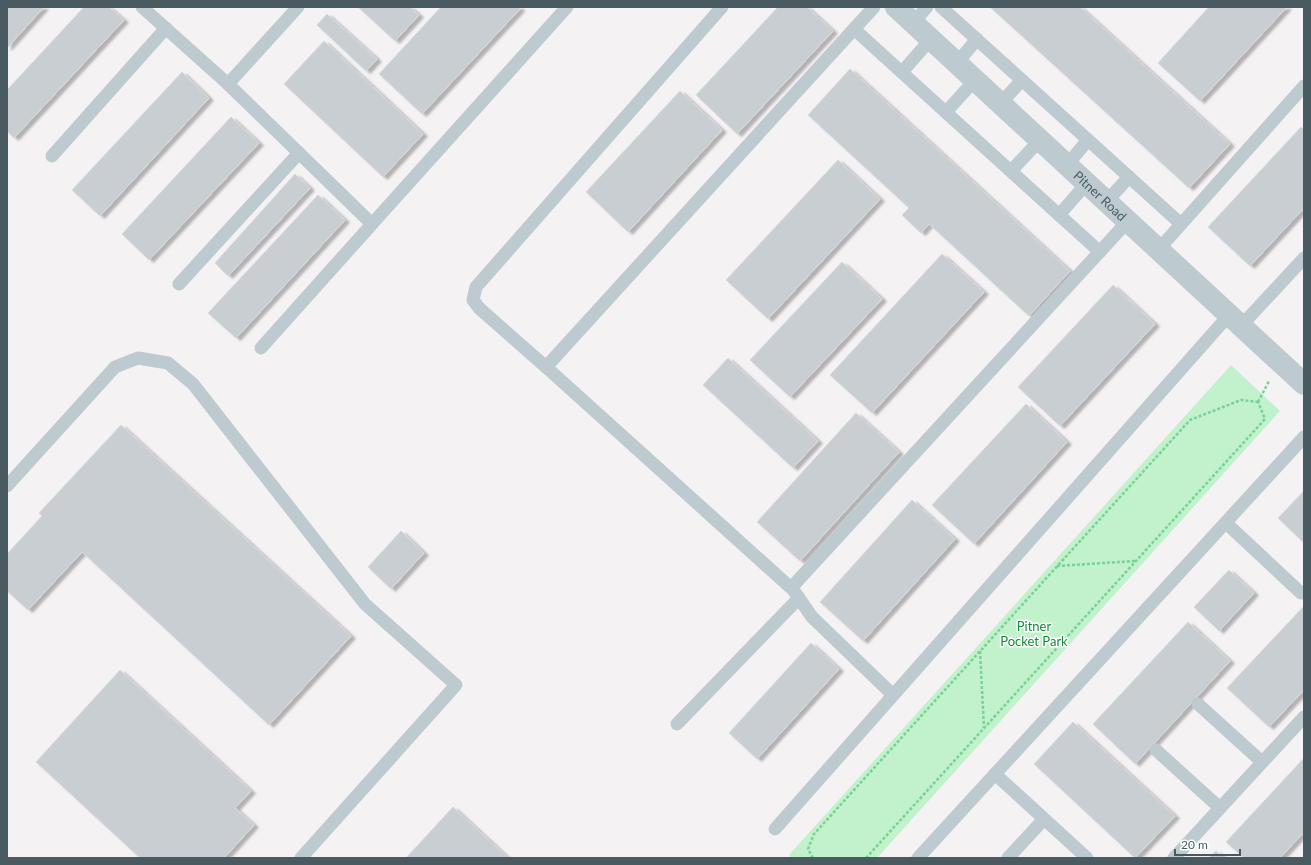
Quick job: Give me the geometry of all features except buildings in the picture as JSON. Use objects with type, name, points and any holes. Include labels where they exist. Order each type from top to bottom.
[{"type":"street","name":"Pitner Road","points":[[896,7],[920,15],[931,39],[1304,384]]},
{"type":"lane","points":[[142,7],[228,84],[372,224]]},
{"type":"lane","points":[[228,84],[298,7]]},
{"type":"lane","points":[[262,348],[566,7]]},
{"type":"lane","points":[[722,7],[476,287],[473,300],[479,308],[795,593],[812,617],[893,695]]},
{"type":"lane","points":[[546,367],[874,7]]},
{"type":"lane","points":[[940,7],[1181,224]]},
{"type":"lane","points":[[52,156],[166,28]]},
{"type":"lane","points":[[854,29],[1100,252]]},
{"type":"lane","points":[[902,72],[931,39]]},
{"type":"lane","points":[[956,63],[976,39]]},
{"type":"lane","points":[[946,112],[975,80]]},
{"type":"lane","points":[[1000,103],[1022,80]]},
{"type":"lane","points":[[1159,249],[1304,86]]},
{"type":"lane","points":[[1011,171],[1040,140]]},
{"type":"lane","points":[[1067,165],[1088,140]]},
{"type":"lane","points":[[179,284],[299,153]]},
{"type":"lane","points":[[1107,201],[1129,177]]},
{"type":"lane","points":[[1059,215],[1087,183]]},
{"type":"lane","points":[[678,724],[1128,221]]},
{"type":"lane","points":[[775,828],[893,695],[1235,320],[1304,258]]},
{"type":"lane","points":[[7,486],[114,367],[138,358],[168,363],[193,384],[365,604],[456,686],[301,858]]},
{"type":"lane","points":[[918,858],[1304,437]]},
{"type":"lane","points":[[1226,523],[1301,593]]},
{"type":"lane","points":[[1198,704],[1262,762]]},
{"type":"lane","points":[[1174,858],[1304,717]]},
{"type":"lane","points":[[1156,750],[1220,808]]},
{"type":"lane","points":[[995,774],[1087,858]]},
{"type":"lane","points":[[1008,858],[1044,819]]},
{"type":"path","points":[[813,858],[808,849],[814,834],[1190,420],[1241,400],[1258,402],[1265,419],[866,858]]},
{"type":"path","points":[[1057,566],[1136,561]]},
{"type":"path","points":[[980,651],[984,728]]},
{"type":"green space","name":"Pitner Pocket Park","points":[[1231,365],[1280,411],[877,858],[792,858],[789,855]]}]
